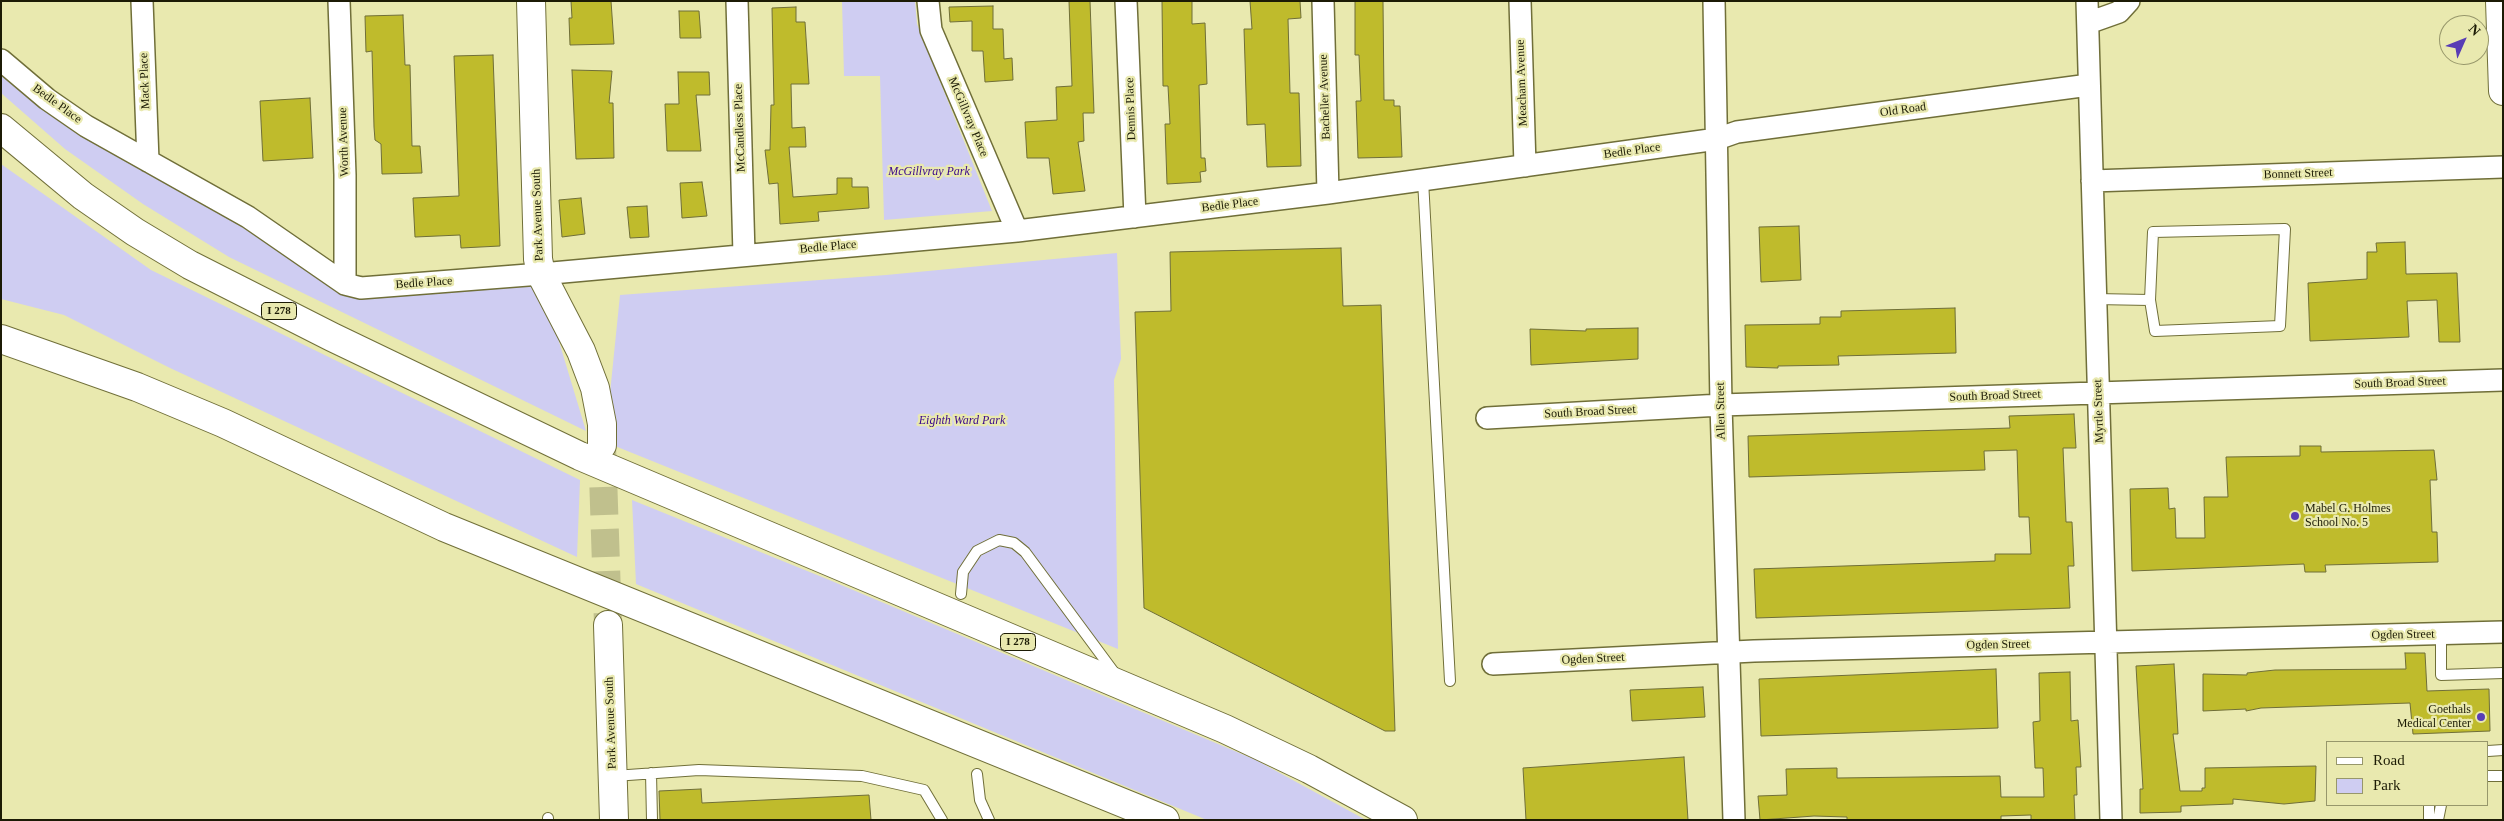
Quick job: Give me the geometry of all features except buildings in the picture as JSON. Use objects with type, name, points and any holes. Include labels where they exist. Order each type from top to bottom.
[{"type":"main road","name":"Park Avenue South","points":[[531,1],[538,259],[541,274],[581,351],[595,388],[602,424],[602,445]]},
{"type":"main road","points":[[2500,1],[2503,91]]},
{"type":"main road","name":"I 278","points":[[1,128],[83,196],[135,232],[190,265],[332,337],[580,456],[1253,741],[1403,820]]},
{"type":"main road","points":[[1,339],[137,387],[223,423],[444,527],[1165,820]]},
{"type":"main road","name":"Park Avenue South","points":[[608,625],[614,820]]},
{"type":"street","name":"Mack Place","points":[[142,1],[148,161]]},
{"type":"street","name":"Worth Avenue","points":[[339,1],[345,175],[345,284]]},
{"type":"street","name":"McCandless Place","points":[[737,1],[744,255]]},
{"type":"street","name":"McGillvray Place","points":[[928,1],[931,30],[1017,231]]},
{"type":"street","name":"Dennis Place","points":[[1126,1],[1135,217]]},
{"type":"street","name":"Bacheller Avenue","points":[[1322,1],[1328,193]]},
{"type":"street","name":"Meacham Avenue","points":[[1520,1],[1525,166]]},
{"type":"street","name":"Allen Street","points":[[1714,1],[1720,405],[1734,820]]},
{"type":"street","name":"Myrtle Street","points":[[2087,1],[2111,820]]},
{"type":"street","points":[[2088,23],[2119,12],[2129,1]]},
{"type":"street","name":"Bedle Place","points":[[1,60],[47,100],[86,126],[248,216],[345,284],[361,288],[541,274],[1017,231],[1328,193],[1717,139]]},
{"type":"street","name":"Old Road","points":[[1717,139],[1737,132],[2089,85]]},
{"type":"street","name":"Bonnett Street","points":[[2092,181],[2503,167]]},
{"type":"street","name":"South Broad Street","points":[[1488,418],[1720,405],[2503,380]]},
{"type":"street","name":"Ogden Street","points":[[1493,664],[1728,652],[2503,632]]},
{"type":"lane","points":[[1423,180],[1450,681]]},
{"type":"lane","points":[[2285,229],[2280,326],[2155,331],[2150,300],[2153,232],[2285,229]]},
{"type":"lane","points":[[2095,299],[2150,300]]},
{"type":"lane","points":[[961,594],[963,572],[977,551],[999,540],[1020,547],[1124,686]]},
{"type":"lane","points":[[2441,634],[2441,675],[2503,673]]},
{"type":"lane","points":[[2489,751],[2503,750]]},
{"type":"lane","points":[[613,776],[699,770],[862,776],[924,790],[942,820]]},
{"type":"lane","points":[[651,774],[652,820]]},
{"type":"lane","points":[[976,774],[980,800],[989,820]]},
{"type":"lane","points":[[2489,776],[2503,776]]},
{"type":"lane","points":[[2429,806],[2429,820]]},
{"type":"lane","points":[[2438,820],[2441,806]]},
{"type":"green space","name":"McGillvray Park","points":[[842,1],[915,1],[917,24],[992,211],[884,220],[880,76],[844,76]]},
{"type":"green space","points":[[1,62],[352,291],[541,282],[586,431],[229,257],[143,204],[65,149],[1,93]]},
{"type":"green space","points":[[1,164],[151,270],[580,480],[577,557],[170,368],[64,315],[1,299]]},
{"type":"green space","name":"Eighth Ward Park","points":[[1117,253],[1121,359],[1114,380],[1118,649],[605,442],[620,295],[886,275]]},
{"type":"green space","points":[[632,500],[827,579],[1256,760],[1366,820],[1207,820],[636,584]]},
{"type":"tunnel","points":[[602,445],[608,625]]},
{"type":"place","name":"Mabel G. Holmes School No. 5","points":[[2295,516]]},
{"type":"place","name":"Goethals Medical Center","points":[[2481,717]]}]
